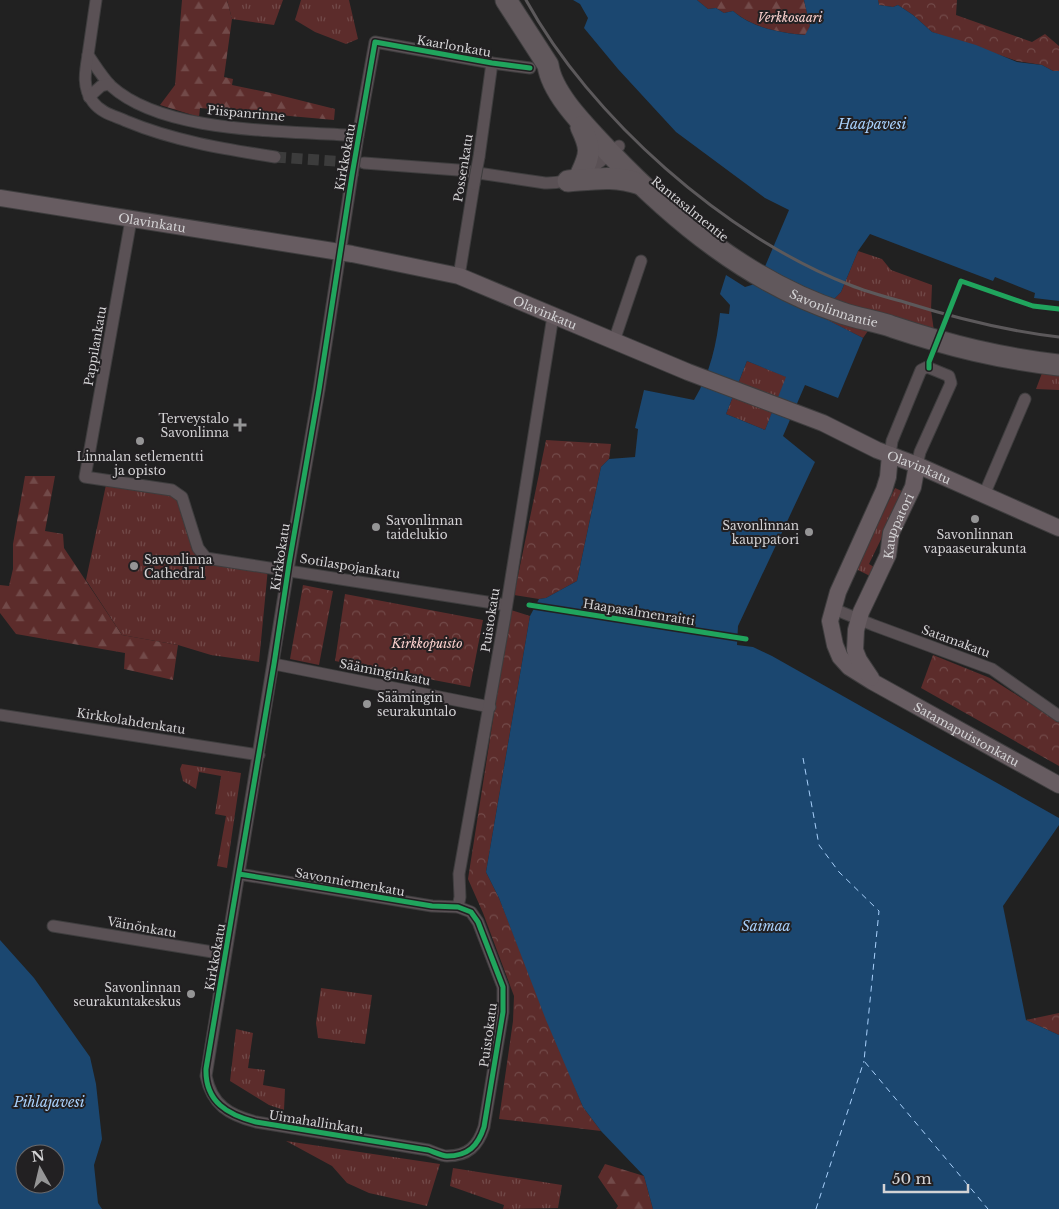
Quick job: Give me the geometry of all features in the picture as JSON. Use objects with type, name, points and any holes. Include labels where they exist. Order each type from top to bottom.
[{"type":"highway","name":"Rantasalmentie","points":[[506,0],[540,64],[549,74],[557,90],[575,113],[615,150],[632,160],[748,262]]},
{"type":"highway","name":"Rantasalmentie","points":[[540,64],[558,70],[640,185]]},
{"type":"highway","points":[[574,178],[588,158],[590,148],[575,113]]},
{"type":"highway","points":[[574,178],[617,178],[626,179],[640,185]]},
{"type":"highway","name":"Savonlinnantie","points":[[640,185],[701,236],[748,262],[779,287],[921,337],[996,356],[1059,365]]},
{"type":"main road","name":"Olavinkatu","points":[[0,198],[340,253],[459,276],[688,372],[823,423],[890,455],[917,465],[1059,528]]},
{"type":"main road","name":"Kauppatori","points":[[873,682],[849,668],[840,657],[834,645],[830,621],[838,592],[884,490],[888,478],[890,455]]},
{"type":"main road","name":"Kauppatori","points":[[873,682],[859,660],[855,650],[854,639],[859,620],[888,555],[891,534],[912,487],[917,465]]},
{"type":"main road","name":"Satamapuistonkatu","points":[[873,682],[1059,785]]},
{"type":"street","points":[[96,0],[84,76],[89,97],[95,105],[104,112],[139,126],[188,142],[275,157]]},
{"type":"street","name":"Kaarlonkatu","points":[[375,42],[492,63],[540,64]]},
{"type":"street","name":"Kirkkokatu","points":[[206,1076],[288,570],[318,398],[358,136],[375,42]]},
{"type":"street","name":"Piispanrinne","points":[[88,52],[109,84],[136,103],[171,115],[206,125],[358,136]]},
{"type":"street","name":"Possenkatu","points":[[459,276],[479,158],[492,63]]},
{"type":"street","points":[[89,97],[101,86],[109,84]]},
{"type":"street","points":[[364,163],[458,170],[545,184],[574,178],[615,150]]},
{"type":"street","name":"Pappilankatu","points":[[85,477],[131,220]]},
{"type":"street","points":[[614,342],[641,261]]},
{"type":"street","name":"Puistokatu","points":[[445,1156],[467,1153],[480,1139],[503,1012],[502,987],[478,922],[471,912],[458,907],[460,897],[459,874],[490,706],[553,316]]},
{"type":"street","name":"Kauppatori","points":[[890,455],[892,441],[921,370],[927,367],[949,376],[951,383],[920,452],[917,465]]},
{"type":"street","points":[[984,495],[1025,399]]},
{"type":"street","name":"Sotilaspojankatu","points":[[85,477],[172,490],[182,497],[198,548],[206,558],[506,605]]},
{"type":"street","name":"Satamakatu","points":[[834,609],[992,669],[1059,716]]},
{"type":"street","name":"Sääminginkatu","points":[[274,664],[490,706]]},
{"type":"street","name":"Kirkkolahdenkatu","points":[[0,716],[259,755]]},
{"type":"street","name":"Savonniemenkatu","points":[[239,874],[432,906],[458,907]]},
{"type":"street","name":"Väinönkatu","points":[[53,926],[225,954]]},
{"type":"street","name":"Uimahallinkatu","points":[[206,1076],[211,1094],[216,1101],[239,1118],[428,1150],[445,1156]]},
{"type":"green space","points":[[182,0],[227,0],[232,19],[224,77],[233,79],[232,85],[335,109],[334,120],[200,108],[199,117],[160,105],[175,85]]},
{"type":"green space","points":[[227,0],[283,0],[274,25],[232,19]]},
{"type":"green space","points":[[301,0],[349,0],[358,39],[346,44],[315,32],[295,20]]},
{"type":"green space","name":"Verkkosaari","points":[[697,0],[804,0],[810,26],[806,35],[767,29],[749,22],[733,11],[724,13],[716,8],[708,9]]},
{"type":"green space","points":[[878,0],[957,0],[956,15],[1032,42],[1045,34],[1059,46],[1059,71],[1053,71],[1042,65],[1017,61],[932,32],[898,5],[893,7],[879,5]]},
{"type":"green space","points":[[858,251],[882,259],[891,270],[932,285],[931,310],[935,338],[870,328],[863,338],[817,315],[841,292]]},
{"type":"green space","points":[[747,361],[787,377],[765,430],[726,414]]},
{"type":"green space","points":[[1042,373],[1059,376],[1059,390],[1036,389]]},
{"type":"green space","points":[[546,440],[611,444],[609,459],[601,467],[577,581],[546,598],[539,599],[514,595]]},
{"type":"green space","points":[[25,476],[55,476],[45,531],[63,534],[64,548],[122,635],[178,645],[173,680],[124,669],[125,653],[16,634],[0,613],[0,585],[9,586],[13,569],[13,544]]},
{"type":"green space","points":[[107,480],[182,497],[206,558],[268,568],[259,662],[211,655],[178,645],[122,635],[86,580]]},
{"type":"green space","points":[[895,488],[904,492],[869,564],[874,567],[870,576],[856,569]]},
{"type":"green space","points":[[303,585],[333,591],[319,665],[290,659]]},
{"type":"green space","name":"Kirkkopuisto","points":[[345,594],[483,620],[470,687],[335,661]]},
{"type":"green space","points":[[511,610],[530,616],[486,872],[499,898],[583,1107],[601,1131],[499,1119],[513,1021],[514,996],[483,913],[468,879]]},
{"type":"green space","points":[[933,655],[990,678],[1059,722],[1059,766],[921,688]]},
{"type":"green space","points":[[182,764],[241,773],[227,868],[217,866],[226,816],[215,814],[221,776],[199,772],[196,789],[183,781],[180,769]]},
{"type":"green space","points":[[321,988],[372,995],[365,1044],[318,1038],[316,1023]]},
{"type":"green space","points":[[1059,1013],[1059,1035],[1026,1020]]},
{"type":"green space","points":[[236,1029],[253,1033],[248,1068],[265,1070],[263,1085],[285,1089],[284,1110],[269,1105],[230,1081]]},
{"type":"green space","points":[[286,1141],[440,1164],[427,1206],[369,1193],[347,1183],[332,1166]]},
{"type":"green space","points":[[605,1164],[644,1176],[653,1209],[616,1209],[618,1206],[598,1177]]},
{"type":"green space","points":[[453,1168],[562,1185],[558,1208],[503,1209],[504,1205],[450,1186]]},
{"type":"water","name":"Saimaa","points":[[573,0],[697,0],[708,9],[716,8],[724,13],[733,11],[749,22],[767,29],[805,35],[810,26],[804,0],[878,0],[879,5],[893,7],[898,5],[932,32],[976,45],[1017,62],[1042,65],[1053,71],[1059,71],[1059,301],[1034,298],[1035,293],[995,277],[993,281],[870,234],[858,251],[841,292],[818,315],[863,338],[838,398],[805,385],[783,436],[815,462],[738,626],[737,645],[753,647],[772,656],[1059,818],[1059,825],[1003,906],[1026,1020],[1059,1035],[1059,1209],[653,1209],[644,1176],[601,1131],[583,1107],[546,1020],[499,898],[486,872],[530,616],[539,599],[546,598],[577,581],[601,467],[609,459],[635,457],[638,429],[635,428],[644,390],[694,400],[700,390],[712,358],[720,313],[729,314],[730,305],[720,294],[726,275],[745,287],[758,283],[789,210],[765,198],[676,132],[618,69],[584,28],[588,18],[580,4]],"holes":[[[747,361],[786,377],[765,430],[726,414]]]},
{"type":"water","name":"Pihlajavesi","points":[[0,940],[34,978],[90,1057],[96,1084],[102,1139],[94,1165],[98,1203],[102,1209],[0,1209]]},
{"type":"ferry route","points":[[803,758],[819,845],[839,872],[879,911],[864,1061],[988,1209]]},
{"type":"ferry route","points":[[816,1209],[864,1061]]},
{"type":"tunnel","points":[[275,157],[363,163]]},
{"type":"railway","points":[[526,0],[553,44],[586,87],[624,129],[710,205],[756,237],[803,264],[870,292],[981,323],[1059,337]]},
{"type":"cycle path","points":[[239,874],[432,906],[458,907],[471,912],[478,922],[503,987],[503,1012],[484,1127],[479,1140],[471,1149],[454,1156],[445,1156],[428,1150],[246,1119],[228,1111],[214,1098],[209,1090],[206,1069],[375,42],[530,68]]},
{"type":"cycle path","points":[[929,368],[929,362],[961,281],[1033,306],[1059,309]]},
{"type":"cycle path","name":"Haapasalmenraitti","points":[[529,605],[746,639]]},
{"type":"place","name":"Terveystalo Savonlinna","points":[[240,425]]},
{"type":"place","name":"Linnalan setlementti ja opisto","points":[[140,441]]},
{"type":"place","name":"Savonlinnan vapaaseurakunta","points":[[975,519]]},
{"type":"place","name":"Savonlinnan taidelukio","points":[[376,527]]},
{"type":"place","name":"Savonlinnan kauppatori","points":[[809,532]]},
{"type":"place","name":"Savonlinna Cathedral","points":[[134,566]]},
{"type":"place","name":"Säämingin seurakuntalo","points":[[367,704]]},
{"type":"place","name":"Savonlinnan seurakuntakeskus","points":[[191,994]]},
{"type":"water label","name":"Haapavesi","points":[[872,124]]}]
